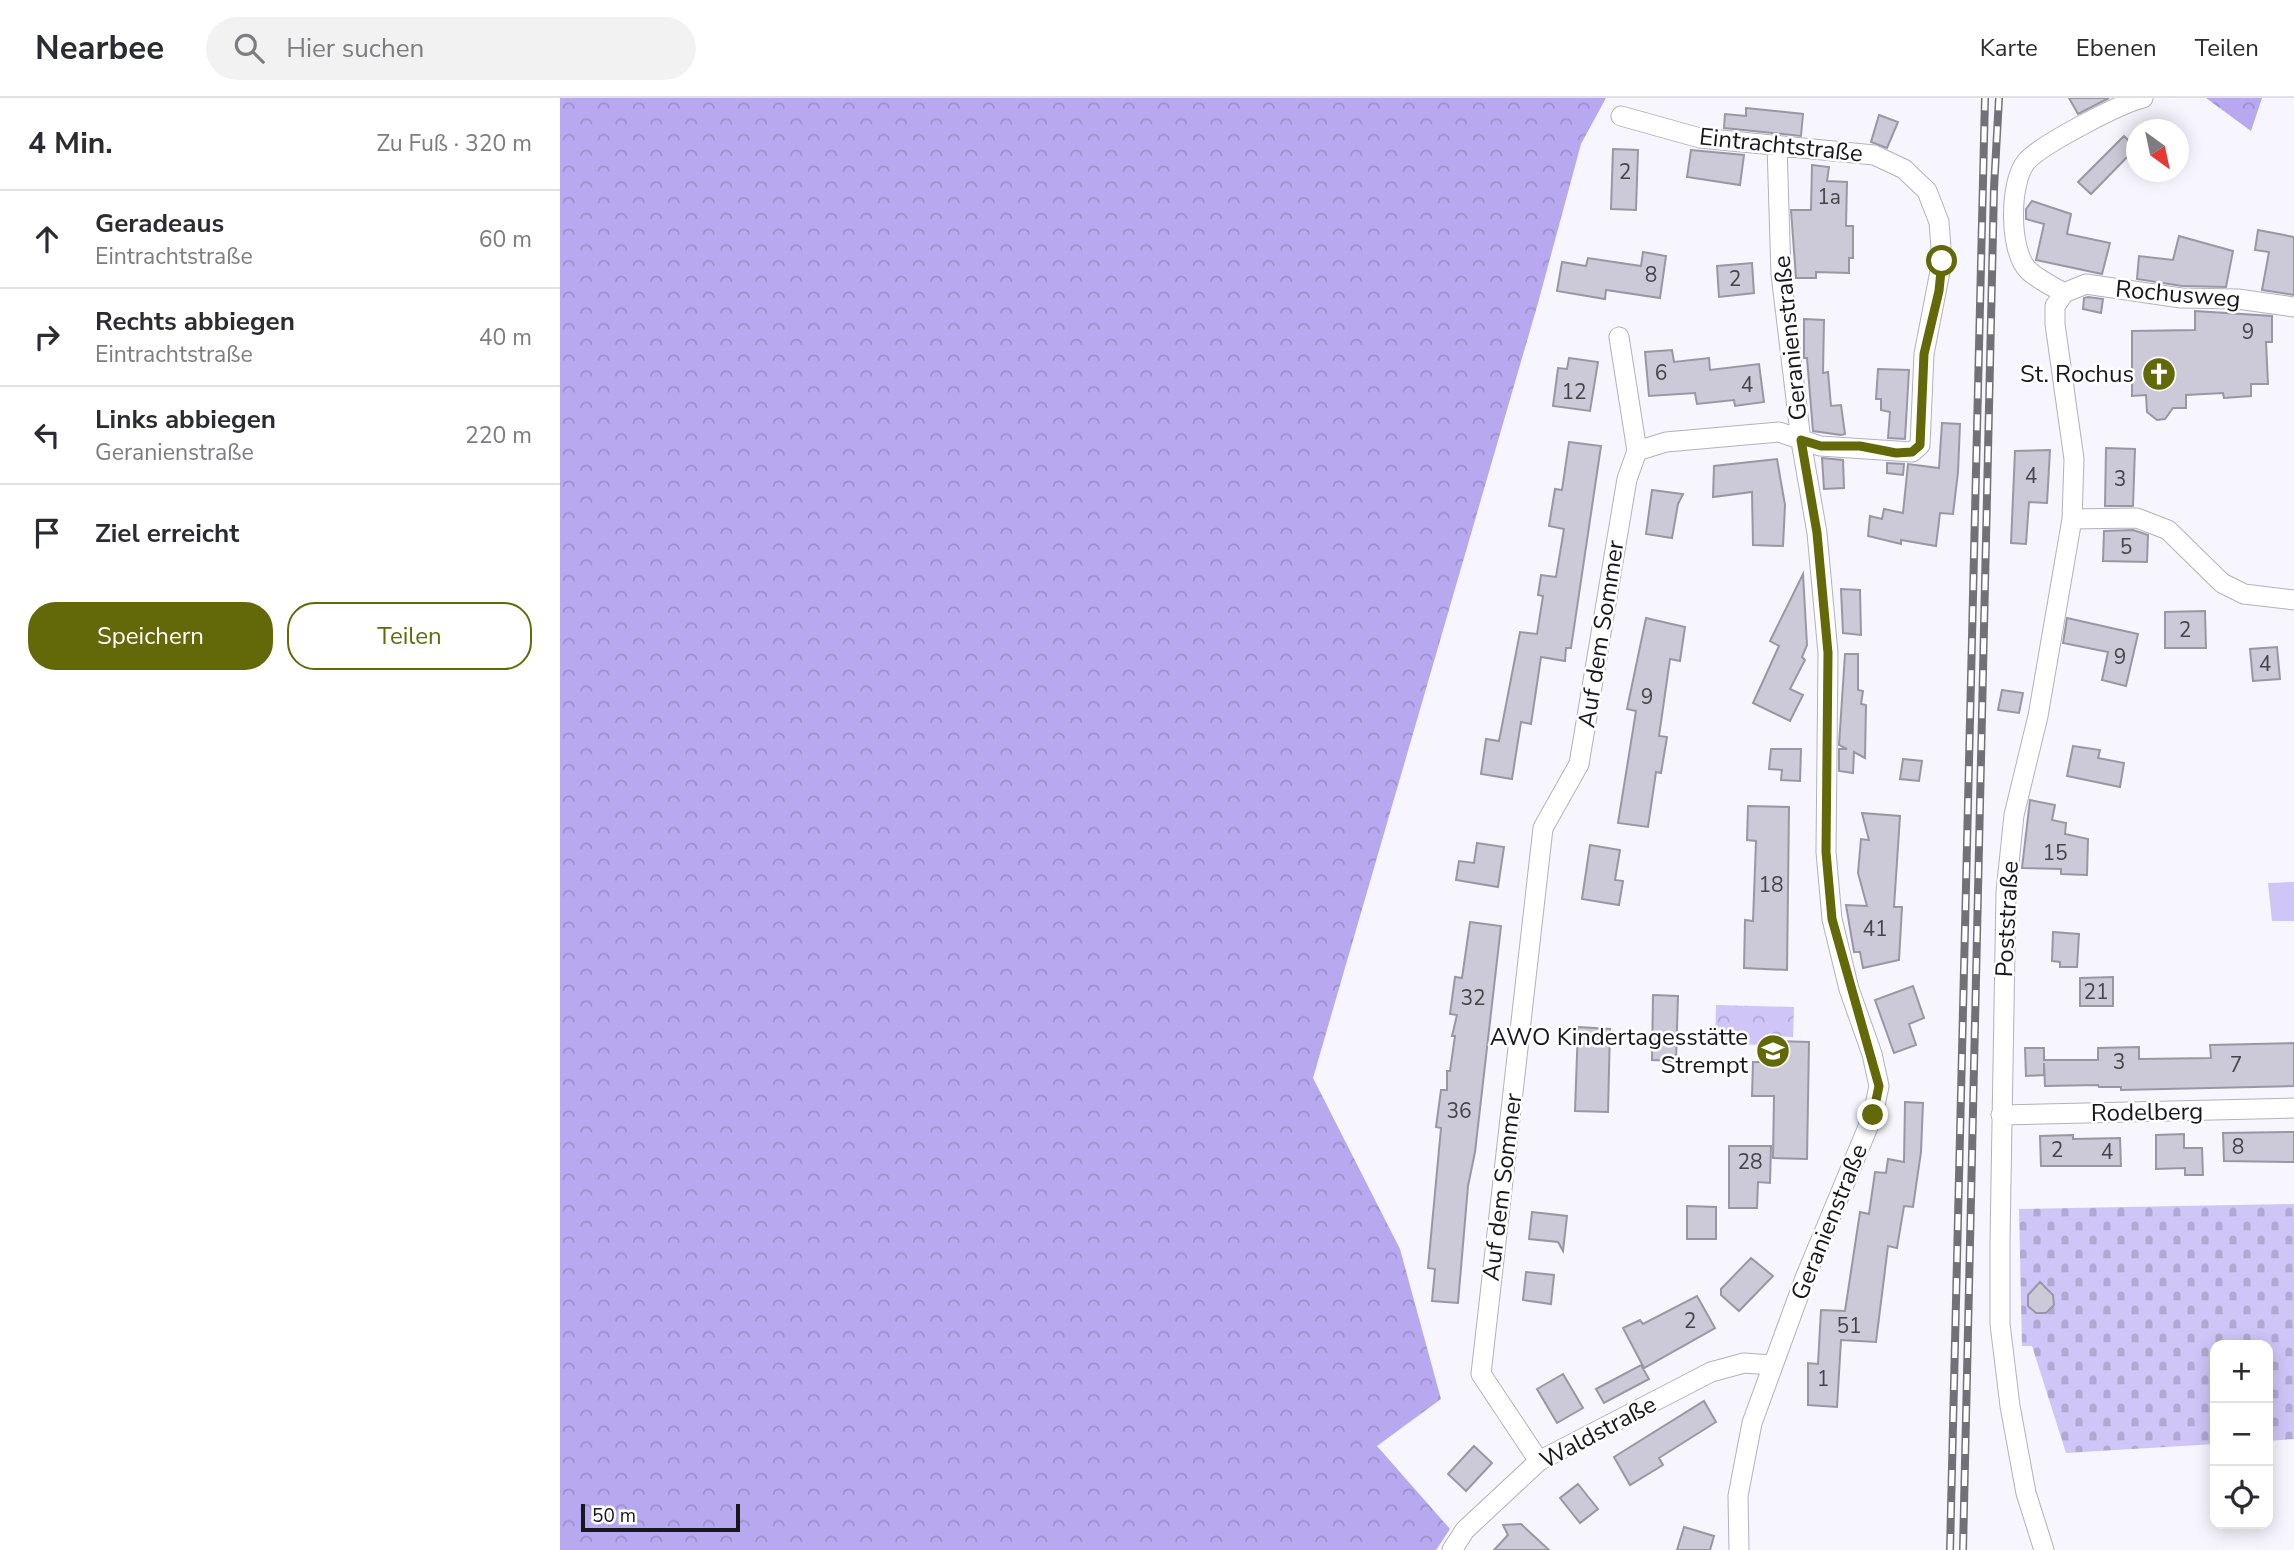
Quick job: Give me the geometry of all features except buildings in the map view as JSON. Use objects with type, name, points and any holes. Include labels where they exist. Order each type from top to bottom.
[{"type":"street","points":[[2064,293],[2027,270],[2019,255],[2014,227],[2016,192],[2021,174],[2026,162],[2049,147],[2126,102],[2143,98]]},
{"type":"street","name":"Eintrachtstraße","points":[[1621,116],[1700,138],[1874,155],[1904,169],[1927,191],[1940,222],[1942,261],[1939,291],[1924,354],[1920,445],[1912,452],[1896,453],[1860,446],[1821,446],[1801,440]]},
{"type":"street","name":"Geranienstraße","points":[[1740,1550],[1738,1496],[1752,1423],[1771,1365],[1873,1115],[1879,1086],[1832,919],[1826,852],[1828,653],[1817,533],[1801,440],[1781,274],[1777,145]]},
{"type":"street","name":"Rochusweg","points":[[2064,293],[2086,284],[2181,298],[2238,299],[2294,307]]},
{"type":"street","name":"Poststraße","points":[[2044,1550],[2026,1493],[2010,1406],[2000,1324],[2001,1115],[2006,892],[2014,815],[2038,716],[2072,519],[2074,459],[2054,324],[2054,306],[2064,293]]},
{"type":"street","name":"Auf dem Sommer","points":[[1539,1461],[1481,1374],[1544,828],[1579,764],[1626,479],[1637,451],[1619,337]]},
{"type":"street","points":[[1637,451],[1666,442],[1779,432],[1801,440]]},
{"type":"street","points":[[2072,519],[2137,518],[2168,530],[2222,583],[2244,594],[2294,600]]},
{"type":"street","name":"Rodelberg","points":[[2001,1115],[2294,1108]]},
{"type":"street","name":"Waldstraße","points":[[1452,1550],[1465,1530],[1539,1461],[1711,1373],[1744,1363],[1771,1365]]},
{"type":"green space","points":[[560,98],[1606,98],[1581,144],[1538,303],[1313,1078],[1400,1249],[1441,1399],[1377,1446],[1450,1529],[1436,1550],[560,1550]]},
{"type":"green space","points":[[2206,98],[2262,98],[2251,131]]},
{"type":"green space","points":[[2294,882],[2294,921],[2272,921],[2268,883]]},
{"type":"green space","points":[[1716,1005],[1794,1007],[1793,1037],[1773,1036],[1772,1045],[1715,1044]]},
{"type":"green space","points":[[2294,1204],[2294,1439],[2273,1441],[2273,1340],[2210,1340],[2210,1444],[2066,1453],[2032,1346],[2022,1346],[2019,1209]]},
{"type":"railway","points":[[1950,1550],[1985,98]]},
{"type":"railway","points":[[1963,1550],[1994,188],[1999,98]]},
{"type":"place","name":"St. Rochus","points":[[2159,374]]},
{"type":"place","name":"AWO Kindertagesstätte Strempt","points":[[1773,1051]]},
{"type":"route","points":[[1873,1115],[1879,1086],[1872,1054],[1849,989],[1832,919],[1826,852],[1828,653],[1817,533],[1801,440],[1821,446],[1860,446],[1896,453],[1912,452],[1920,445],[1924,354],[1939,291],[1942,261]]}]
